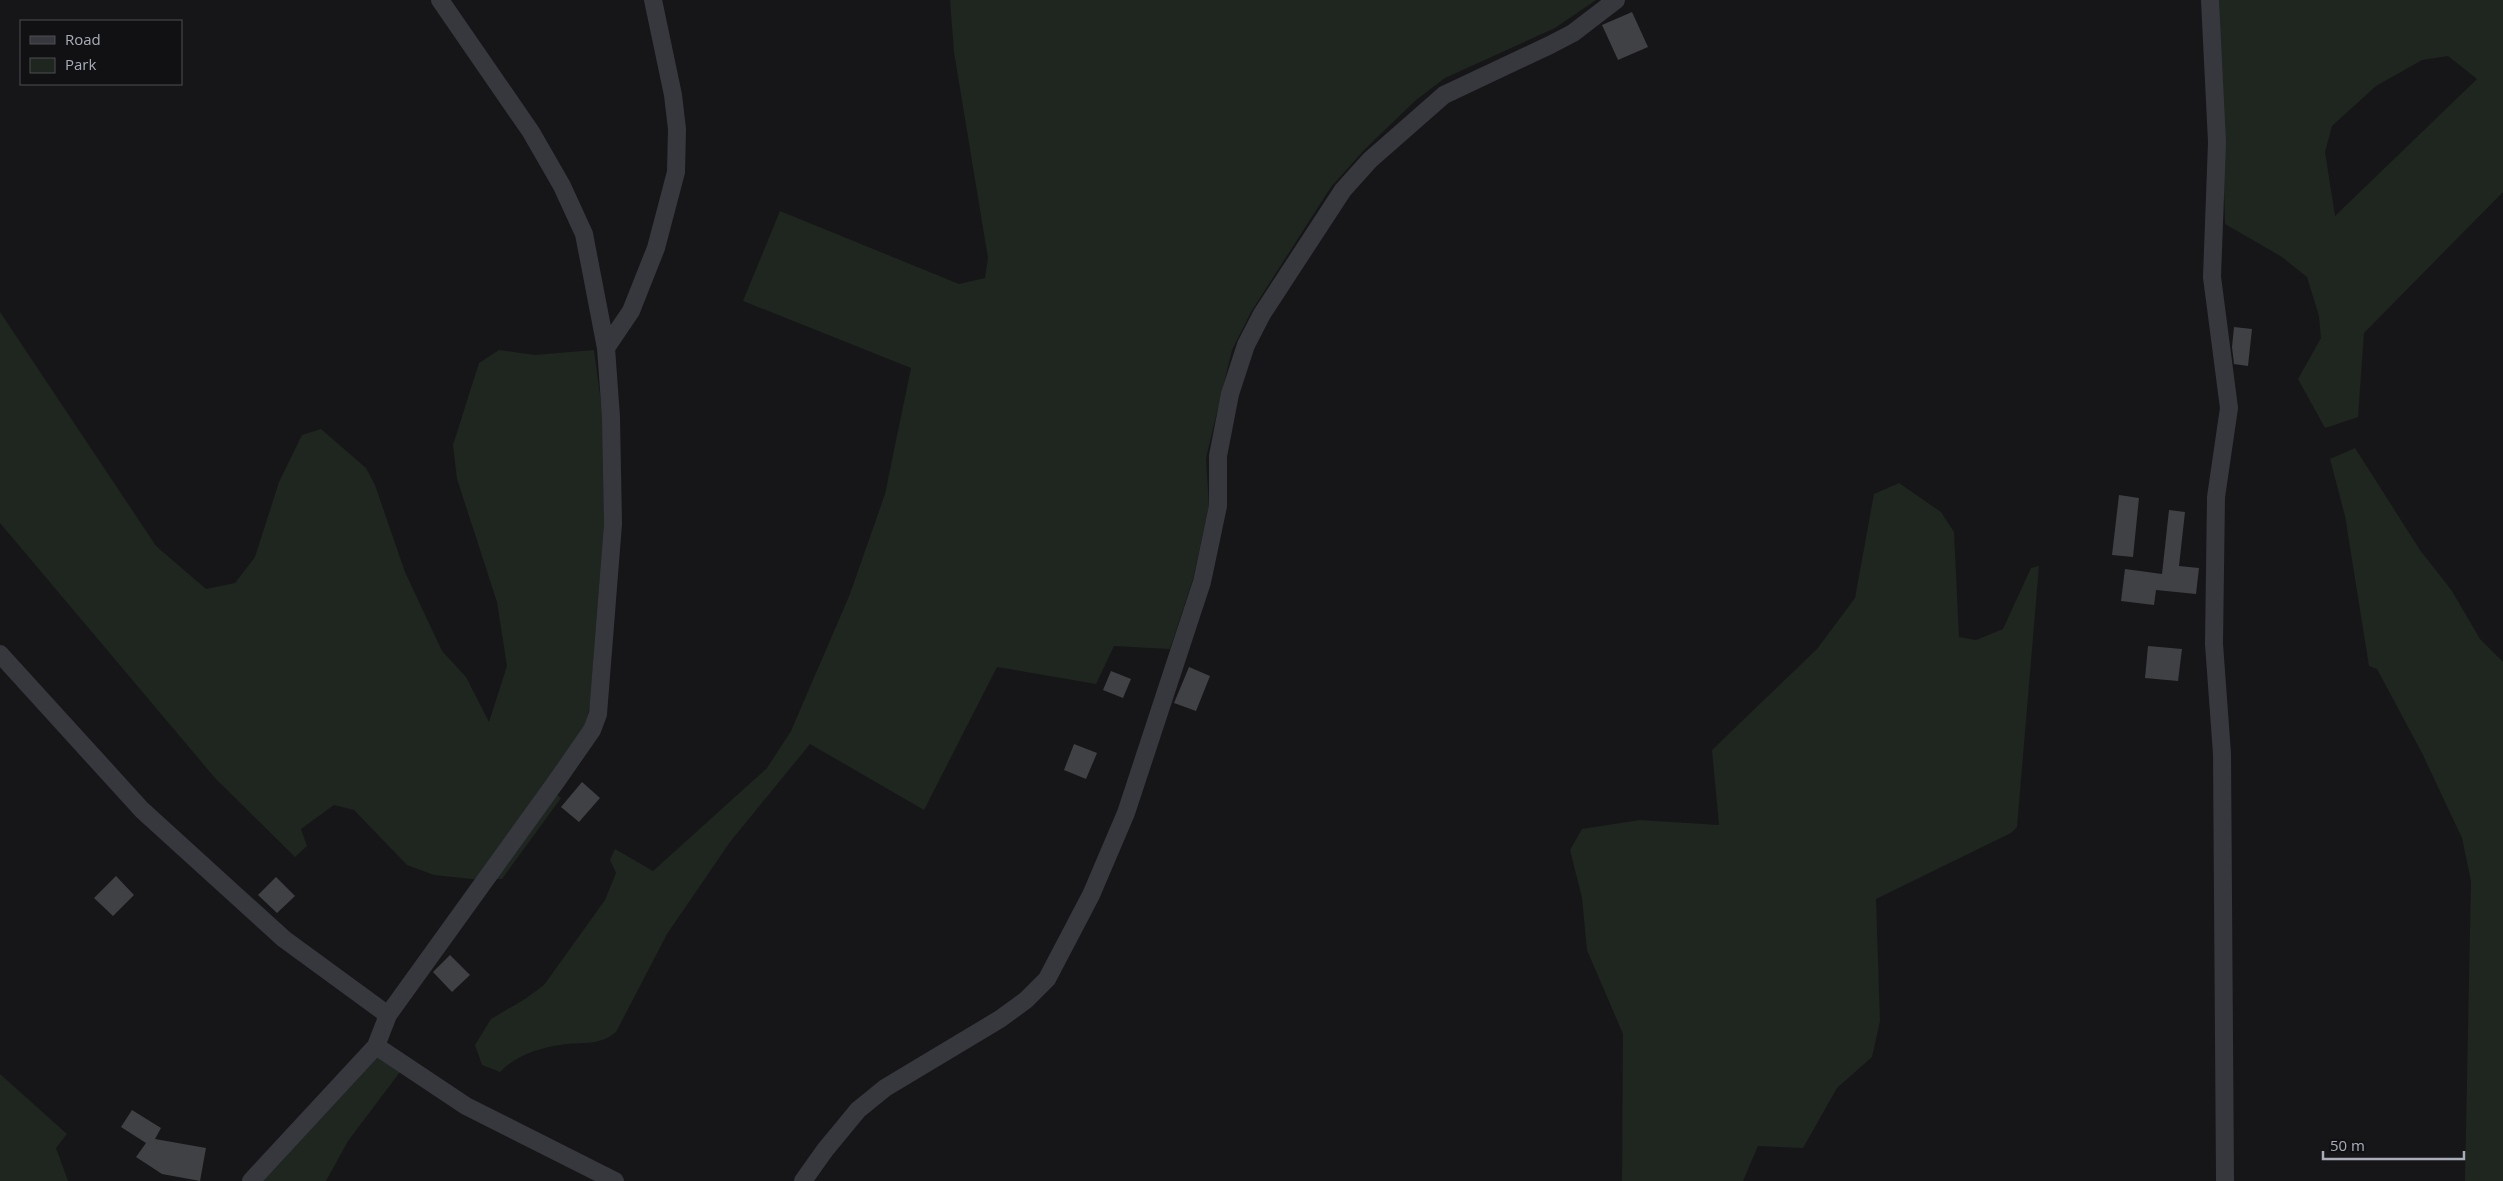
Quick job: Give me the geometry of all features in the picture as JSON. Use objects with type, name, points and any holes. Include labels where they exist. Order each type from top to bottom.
[{"type":"street","points":[[251,1181],[376,1046],[388,1015],[558,780],[592,730],[598,714],[613,524],[611,417],[606,348],[584,234],[562,186],[531,132],[440,0]]},
{"type":"street","points":[[606,348],[631,311],[656,248],[676,172],[677,129],[673,95],[653,0]]},
{"type":"street","points":[[803,1181],[825,1150],[858,1110],[885,1088],[1000,1019],[1026,1000],[1047,979],[1091,895],[1126,813],[1202,582],[1218,506],[1218,456],[1230,394],[1246,345],[1262,314],[1343,190],[1370,160],[1444,95],[1550,45],[1573,32],[1616,0]]},
{"type":"street","points":[[2210,0],[2217,142],[2212,276],[2229,408],[2216,496],[2214,644],[2222,754],[2225,1181]]},
{"type":"street","points":[[0,654],[142,810],[284,939],[388,1015]]},
{"type":"street","points":[[376,1046],[466,1106],[615,1181]]},
{"type":"green space","points":[[950,0],[1596,0],[1555,28],[1445,78],[1416,100],[1366,148],[1331,187],[1251,312],[1232,350],[1206,458],[1209,506],[1193,579],[1170,649],[1114,646],[1096,684],[997,667],[924,810],[810,744],[730,842],[667,934],[616,1032],[596,1042],[544,1048],[520,1057],[500,1072],[482,1065],[475,1045],[491,1019],[525,999],[544,985],[605,900],[616,873],[610,860],[615,849],[653,871],[767,768],[791,731],[850,594],[885,494],[911,368],[743,301],[780,211],[959,284],[985,278],[988,258],[954,52]]},
{"type":"green space","points":[[2219,0],[2503,0],[2503,192],[2364,333],[2358,417],[2325,428],[2298,379],[2321,338],[2319,316],[2307,277],[2282,257],[2225,224]],"holes":[[[2448,56],[2477,79],[2335,216],[2325,152],[2332,126],[2376,86],[2422,60]]]},
{"type":"green space","points":[[0,312],[156,546],[206,589],[235,583],[255,557],[279,482],[302,435],[321,429],[366,468],[375,485],[405,572],[442,651],[466,677],[489,722],[507,666],[497,602],[457,479],[453,445],[479,363],[499,350],[535,355],[594,350],[603,417],[604,524],[590,705],[586,725],[545,784],[561,798],[502,879],[472,879],[434,875],[407,865],[354,810],[334,805],[301,829],[307,846],[295,857],[215,778],[0,523]]},
{"type":"green space","points":[[2355,448],[2420,550],[2452,591],[2480,639],[2503,662],[2503,1181],[2465,1181],[2471,881],[2462,838],[2422,753],[2377,669],[2369,666],[2345,516],[2330,459]]},
{"type":"green space","points":[[1899,483],[1941,512],[1954,532],[1959,637],[1976,640],[2003,629],[2031,568],[2039,566],[2017,827],[2011,833],[1876,899],[1880,1021],[1872,1057],[1837,1088],[1803,1148],[1758,1146],[1743,1181],[1622,1181],[1623,1034],[1587,950],[1582,898],[1570,850],[1582,829],[1640,820],[1719,825],[1712,750],[1817,649],[1855,598],[1874,494]]},
{"type":"green space","points":[[374,1053],[400,1072],[348,1141],[326,1181],[262,1181]]},
{"type":"green space","points":[[0,1074],[67,1134],[56,1148],[68,1181],[0,1181]]},
{"type":"building","points":[[1632,12],[1648,47],[1618,60],[1602,25]]},
{"type":"building","points":[[2234,327],[2252,329],[2248,366],[2234,364],[2232,347]]},
{"type":"building","points":[[2119,495],[2139,498],[2133,557],[2112,555]]},
{"type":"building","points":[[2169,510],[2185,512],[2179,566],[2199,568],[2196,594],[2156,590],[2154,605],[2121,601],[2125,569],[2162,574]]},
{"type":"building","points":[[2148,646],[2182,649],[2178,681],[2145,678]]},
{"type":"building","points":[[1189,667],[1210,676],[1196,711],[1174,703]]},
{"type":"building","points":[[1111,671],[1131,679],[1123,698],[1103,690]]},
{"type":"building","points":[[1074,744],[1097,753],[1086,779],[1064,770]]},
{"type":"building","points":[[582,782],[600,798],[579,822],[561,807]]},
{"type":"building","points":[[116,876],[134,895],[113,916],[94,898]]},
{"type":"building","points":[[276,877],[295,896],[277,913],[258,895]]},
{"type":"building","points":[[450,955],[470,975],[452,992],[433,972]]},
{"type":"building","points":[[132,1110],[161,1128],[155,1139],[206,1148],[200,1181],[162,1174],[136,1157],[146,1143],[121,1127]]}]
